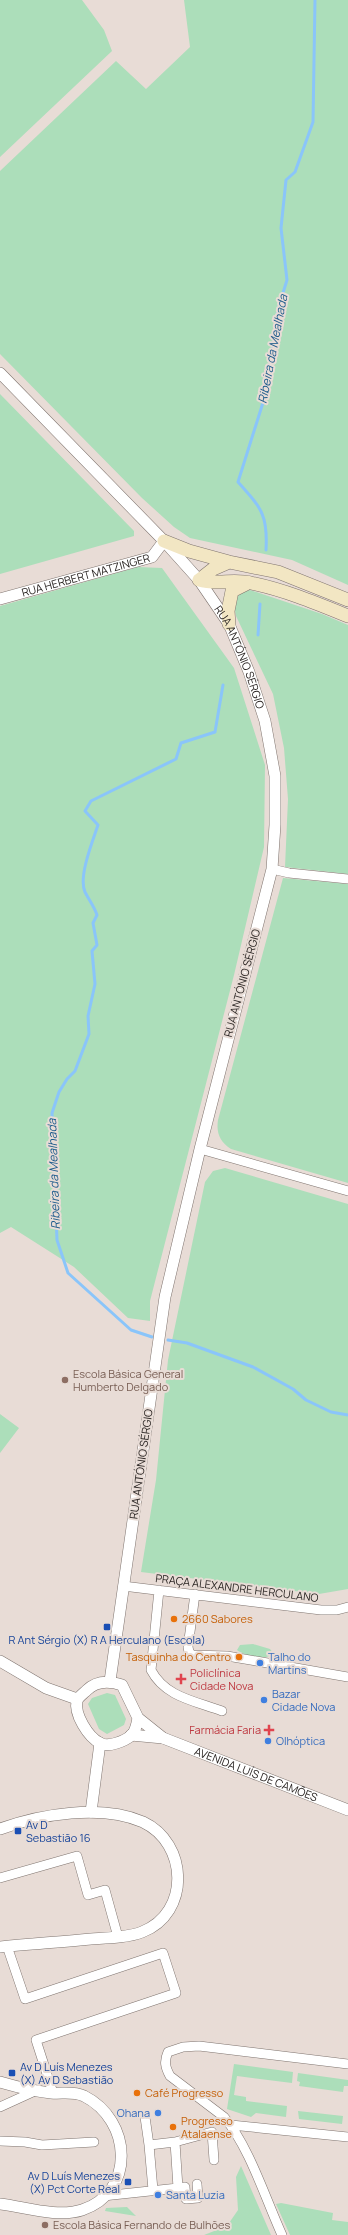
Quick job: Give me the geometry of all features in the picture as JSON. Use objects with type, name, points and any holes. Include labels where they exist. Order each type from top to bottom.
[{"type":"main road","points":[[164,541],[189,551],[229,562],[278,572],[348,600]]},
{"type":"main road","points":[[199,580],[213,569],[229,562]]},
{"type":"main road","points":[[199,580],[212,584],[249,583],[301,597],[348,616]]},
{"type":"main road","points":[[229,624],[228,612],[232,590],[249,583]]},
{"type":"street","name":"RUA ANTÓNIO SÉRGIO","points":[[0,373],[164,541],[199,580],[229,624],[249,672],[265,721],[273,769],[275,825],[272,869],[200,1149],[165,1297],[123,1586],[116,1654],[110,1681]]},
{"type":"street","name":"RUA HERBERT MATZINGER","points":[[0,599],[152,557],[164,541]]},
{"type":"street","points":[[272,869],[289,873],[348,879]]},
{"type":"street","points":[[200,1149],[348,1191]]},
{"type":"street","name":"PRAÇA ALEXANDRE HERCULANO","points":[[123,1586],[321,1610],[337,1610],[348,1607]]},
{"type":"street","points":[[159,1590],[151,1670],[157,1681],[174,1694],[222,1711]]},
{"type":"street","points":[[195,1594],[188,1648],[192,1655],[227,1656],[348,1677]]},
{"type":"street","points":[[0,1661],[46,1688],[77,1700]]},
{"type":"street","points":[[110,1681],[122,1685],[138,1718],[163,1738],[131,1735],[109,1744],[100,1743],[86,1730],[76,1709],[77,1700],[89,1688],[110,1681]]},
{"type":"street","points":[[131,1735],[137,1727],[138,1718]]},
{"type":"street","name":"AVENIDA LUÍS DE CAMÕES","points":[[163,1738],[348,1810]]},
{"type":"street","points":[[91,1812],[100,1743]]},
{"type":"street","points":[[0,1829],[53,1815],[91,1812],[129,1818],[154,1829],[171,1846],[179,1874],[178,1888],[172,1904],[164,1916],[143,1932],[118,1936],[3,1947],[25,1999],[163,1953],[176,1993],[36,2040],[53,2093]]},
{"type":"street","points":[[0,1878],[77,1856],[88,1895],[105,1890],[118,1936]]},
{"type":"street","points":[[282,2235],[248,2157],[231,2125],[224,2117],[170,2076],[166,2069],[165,2060],[168,2052],[182,2047],[199,2046],[348,2064]]},
{"type":"street","points":[[0,2082],[34,2091],[70,2093],[82,2096],[104,2110],[118,2130],[122,2144],[118,2173],[113,2184],[103,2196],[92,2205],[69,2212],[0,2204]]},
{"type":"street","points":[[0,2107],[34,2091]]},
{"type":"street","points":[[145,2116],[153,2190]]},
{"type":"street","points":[[231,2125],[348,2137]]},
{"type":"street","points":[[149,2145],[175,2142],[212,2132],[214,2160]]},
{"type":"street","points":[[0,2141],[25,2142],[42,2145],[94,2142]]},
{"type":"street","points":[[175,2142],[178,2188]]},
{"type":"street","points":[[103,2196],[185,2187],[186,2199],[198,2198],[197,2184]]},
{"type":"green space","points":[[0,0],[82,0],[104,30],[112,51],[0,157]]},
{"type":"green space","points":[[184,0],[348,0],[348,585],[292,560],[190,538],[174,527],[142,498],[0,354],[0,171],[116,61],[146,89],[190,47]]},
{"type":"green space","points":[[0,394],[134,531],[134,536],[0,574]]},
{"type":"green space","points":[[138,567],[162,568],[234,668],[265,765],[264,847],[234,975],[150,1301],[150,1321],[128,1318],[74,1267],[11,1227],[0,1233],[0,606]]},
{"type":"green space","points":[[250,590],[322,614],[348,625],[348,874],[285,867],[288,799],[284,748],[273,694],[235,611],[235,602],[238,596],[245,591]]},
{"type":"green space","points":[[283,878],[348,884],[348,1183],[231,1149],[224,1143],[218,1133],[218,1120]]},
{"type":"green space","points":[[225,1168],[348,1204],[348,1589],[319,1594],[141,1572],[156,1480],[168,1360],[205,1182],[213,1171]]},
{"type":"green space","points":[[0,1414],[19,1428],[0,1453]]},
{"type":"green space","points":[[253,1644],[270,1649],[273,1653],[270,1656],[261,1658],[250,1656],[237,1650],[240,1645]]},
{"type":"green space","points":[[107,1693],[115,1695],[126,1719],[124,1725],[107,1734],[99,1729],[88,1704],[92,1698]]},
{"type":"green space","points":[[234,2064],[293,2072],[292,2083],[237,2076],[234,2095],[246,2097],[246,2101],[287,2106],[286,2117],[256,2113],[251,2117],[227,2109]]},
{"type":"green space","points":[[298,2073],[348,2080],[348,2086],[344,2086],[343,2092],[299,2086],[300,2082],[297,2081]]},
{"type":"green space","points":[[298,2111],[343,2116],[342,2124],[299,2119]]},
{"type":"green space","points":[[241,2166],[271,2235],[204,2235],[227,2226],[238,2210],[236,2177]]},
{"type":"green space","points":[[281,2203],[333,2213],[332,2220],[348,2222],[348,2235],[290,2235],[276,2204]]},
{"type":"green space","points":[[127,2207],[136,2216],[105,2211],[106,2208]]},
{"type":"waterway","name":"Ribeira da Mealhada","points":[[266,550],[266,528],[261,512],[238,482],[266,393],[278,309],[287,280],[281,228],[286,180],[295,172],[313,122],[315,0]]},
{"type":"waterway","name":"Ribeira da Mealhada","points":[[258,635],[260,604]]},
{"type":"waterway","name":"Ribeira da Mealhada","points":[[152,1337],[131,1330],[68,1273],[57,1240],[52,1113],[59,1092],[67,1079],[75,1071],[89,1034],[88,1016],[95,984],[92,951],[97,945],[93,923],[97,915],[85,892],[83,877],[87,858],[98,825],[85,811],[91,801],[176,759],[181,743],[215,732],[223,685]]},
{"type":"waterway","name":"Ribeira da Mealhada","points":[[168,1340],[187,1343],[253,1367],[293,1389],[306,1400],[331,1412],[348,1415]]},
{"type":"place","name":"Escola Básica General Humberto Delgado","points":[[65,1380]]},
{"type":"place","name":"2660 Sabores","points":[[174,1619]]},
{"type":"place","name":"R Ant Sérgio (X) R A Herculano (Escola)","points":[[107,1627]]},
{"type":"place","name":"Tasquinha do Centro","points":[[239,1657]]},
{"type":"place","name":"Talho do Martins","points":[[260,1663]]},
{"type":"place","name":"Policlínica Cidade Nova","points":[[181,1679]]},
{"type":"place","name":"Bazar Cidade Nova","points":[[264,1700]]},
{"type":"place","name":"Farmácia Faria","points":[[269,1730]]},
{"type":"place","name":"Olhóptica","points":[[268,1741]]},
{"type":"place","name":"Av D Sebastião 16","points":[[18,1831]]},
{"type":"place","name":"Av D Luís Menezes (X) Av D Sebastião","points":[[12,2073]]},
{"type":"place","name":"Café Progresso","points":[[137,2093]]},
{"type":"place","name":"Ohana","points":[[158,2113]]},
{"type":"place","name":"Progresso Atalaense","points":[[173,2127]]},
{"type":"place","name":"Av D Luís Menezes (X) Pct Corte Real","points":[[128,2182]]},
{"type":"place","name":"Santa Luzia","points":[[158,2195]]},
{"type":"place","name":"Escola Básica Fernando de Bulhões","points":[[45,2225]]}]
